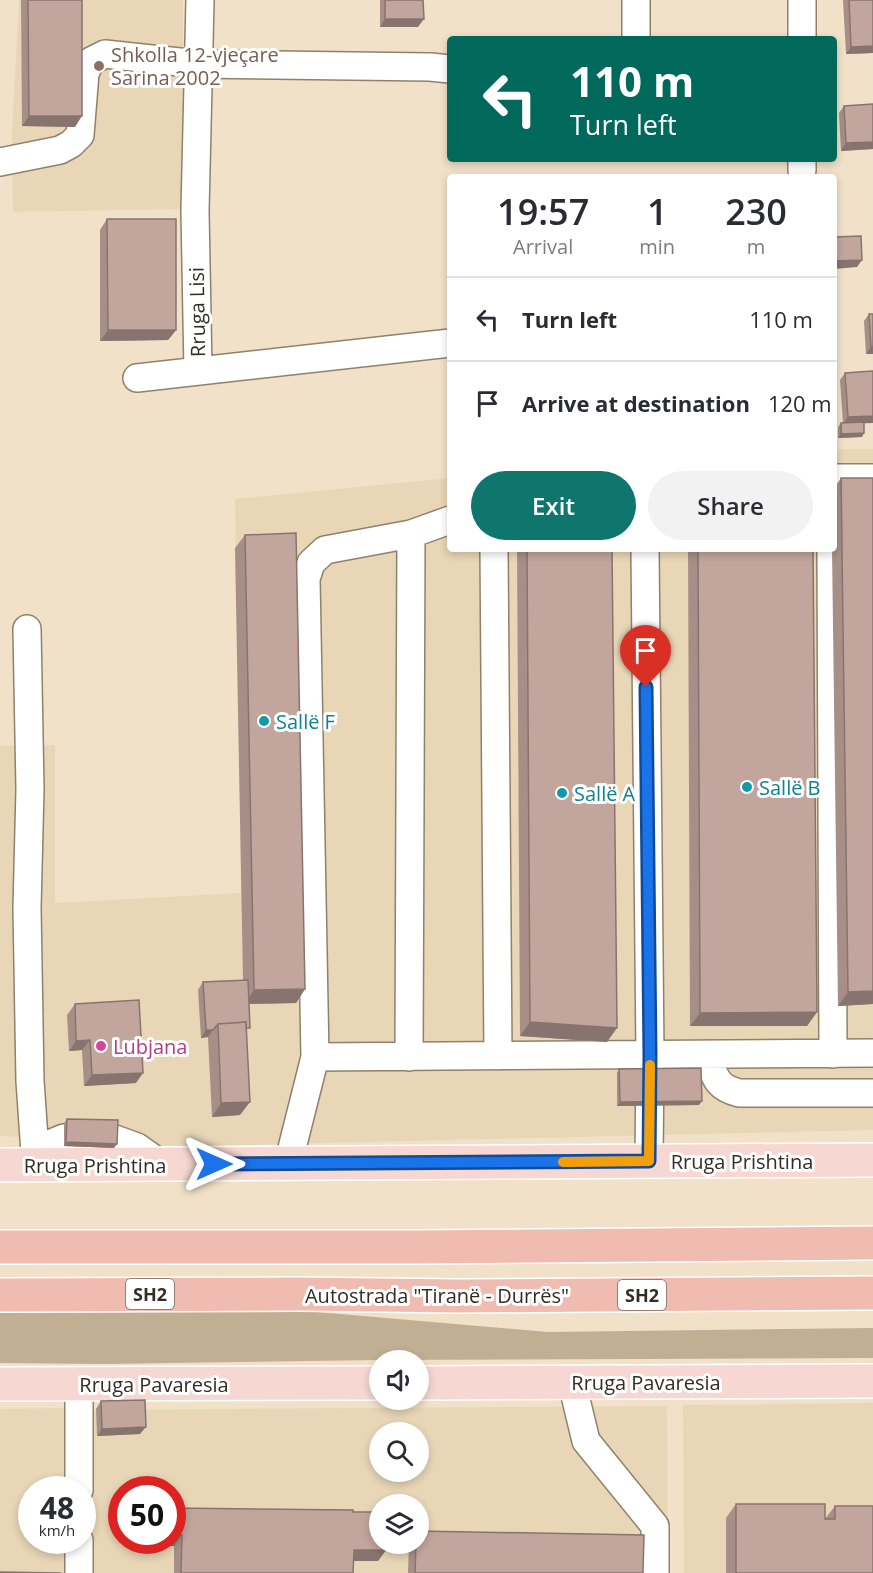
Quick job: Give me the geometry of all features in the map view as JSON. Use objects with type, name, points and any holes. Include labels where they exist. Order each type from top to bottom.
[{"type":"highway","points":[[0,1247],[416,1247],[873,1243]]},
{"type":"highway","name":"Autostrada \"Tiranë - Durrës\"","points":[[0,1295],[458,1296],[873,1293]]},
{"type":"main road","name":"Rruga Prishtina","points":[[18,1161],[288,1164],[873,1160]]},
{"type":"main road","name":"Rruga Pavaresia","points":[[429,1383],[873,1381]]},
{"type":"main road","name":"Rruga Pavaresia","points":[[0,1384],[369,1383]]},
{"type":"street","name":"Rruga Lisi","points":[[200,0],[195,211],[198,371],[447,343]]},
{"type":"street","points":[[636,0],[636,36]]},
{"type":"street","points":[[802,0],[802,36]]},
{"type":"street","points":[[0,162],[60,150],[80,135],[85,73],[91,61],[105,54],[198,64],[447,69]]},
{"type":"street","points":[[136,378],[198,371]]},
{"type":"street","points":[[837,478],[873,478]]},
{"type":"street","points":[[288,1164],[315,1058],[306,579],[311,563],[325,550],[411,534],[447,521]]},
{"type":"street","points":[[409,1057],[411,534]]},
{"type":"street","points":[[494,552],[498,1056]]},
{"type":"street","points":[[645,552],[649,1161]]},
{"type":"street","points":[[831,552],[832,1054]]},
{"type":"street","points":[[18,1161],[30,1081],[27,908],[30,789],[27,629]]},
{"type":"street","points":[[315,1058],[873,1053]]},
{"type":"street","points":[[707,1056],[717,1082],[727,1090],[739,1093],[873,1093]]},
{"type":"street","points":[[18,1161],[64,1138]]},
{"type":"street","points":[[115,1139],[137,1147],[161,1164]]},
{"type":"street","points":[[572,1383],[586,1442],[656,1526],[655,1573]]},
{"type":"street","points":[[79,1384],[79,1476]]},
{"type":"street","points":[[79,1554],[79,1573]]},
{"type":"shaded area","name":"Shkolla 12-vjeçare Sarina 2002","points":[[19,0],[183,0],[183,209],[13,212],[12,132]]},
{"type":"shaded area","points":[[837,449],[873,449],[873,1130],[114,1148],[0,1136],[0,746],[55,745],[55,903],[241,893],[235,499],[447,478],[447,552],[837,552]]},
{"type":"shaded area","points":[[0,1306],[271,1308],[548,1332],[873,1328],[873,1358],[429,1360],[429,1350],[369,1350],[369,1360],[0,1363]]},
{"type":"shaded area","points":[[873,1403],[873,1573],[684,1573],[683,1405]]},
{"type":"shaded area","points":[[667,1406],[668,1573],[92,1573],[92,1554],[96,1554],[96,1476],[91,1476],[91,1410],[369,1408],[369,1410],[429,1410],[429,1408]]},
{"type":"shaded area","points":[[66,1408],[66,1476],[18,1476],[18,1554],[67,1554],[67,1573],[0,1573],[0,1409]]},
{"type":"building","points":[[28,0],[82,0],[82,116],[29,116]]},
{"type":"building","points":[[385,0],[423,0],[424,19],[385,19]]},
{"type":"building","points":[[849,0],[873,0],[873,46],[851,47]]},
{"type":"building","points":[[873,104],[873,142],[846,143],[844,106]]},
{"type":"building","points":[[107,219],[176,219],[176,330],[108,330]]},
{"type":"building","points":[[861,236],[862,260],[837,261],[837,237]]},
{"type":"building","points":[[869,314],[873,314],[873,347],[871,347]]},
{"type":"building","points":[[873,371],[873,416],[848,417],[845,373]]},
{"type":"building","points":[[864,422],[864,433],[841,434],[841,423]]},
{"type":"building","points":[[841,478],[873,478],[873,991],[848,992]]},
{"type":"building","name":"Sallë F","points":[[296,533],[305,989],[254,990],[245,535]]},
{"type":"building","name":"Sallë A","points":[[527,552],[612,552],[617,1028],[530,1022]]},
{"type":"building","name":"Sallë B","points":[[698,552],[813,552],[817,1012],[700,1013]]},
{"type":"building","points":[[248,980],[250,1028],[246,1028],[246,1022],[218,1024],[213,1030],[206,1030],[203,982]]},
{"type":"building","name":"Lubjana","points":[[139,1000],[143,1073],[92,1075],[90,1040],[76,1041],[75,1004]]},
{"type":"building","points":[[246,1022],[250,1102],[221,1103],[218,1024]]},
{"type":"building","points":[[701,1068],[702,1101],[620,1102],[619,1069]]},
{"type":"building","points":[[67,1119],[118,1120],[117,1144],[66,1142]]},
{"type":"building","points":[[145,1400],[146,1427],[102,1429],[101,1401]]},
{"type":"building","points":[[736,1504],[825,1504],[825,1519],[835,1519],[835,1506],[873,1506],[873,1573],[736,1573]]},
{"type":"building","points":[[186,1508],[369,1512],[369,1550],[354,1550],[353,1573],[181,1573],[182,1554],[186,1554]]},
{"type":"building","points":[[429,1531],[644,1535],[643,1573],[415,1573],[416,1554],[429,1554]]},
{"type":"building","points":[[0,1572],[61,1573],[0,1573]]},
{"type":"slow traffic","points":[[563,1162],[649,1161],[650,1065]]},
{"type":"place","name":"Shkolla 12-vjeçare Sarina 2002","points":[[99,66]]},
{"type":"place","name":"Sallë F","points":[[264,721]]},
{"type":"place","name":"Sallë B","points":[[747,787]]},
{"type":"place","name":"Sallë A","points":[[562,793]]},
{"type":"place","name":"Lubjana","points":[[101,1046]]},
{"type":"route","points":[[214,1164],[649,1161],[646,687]]}]
